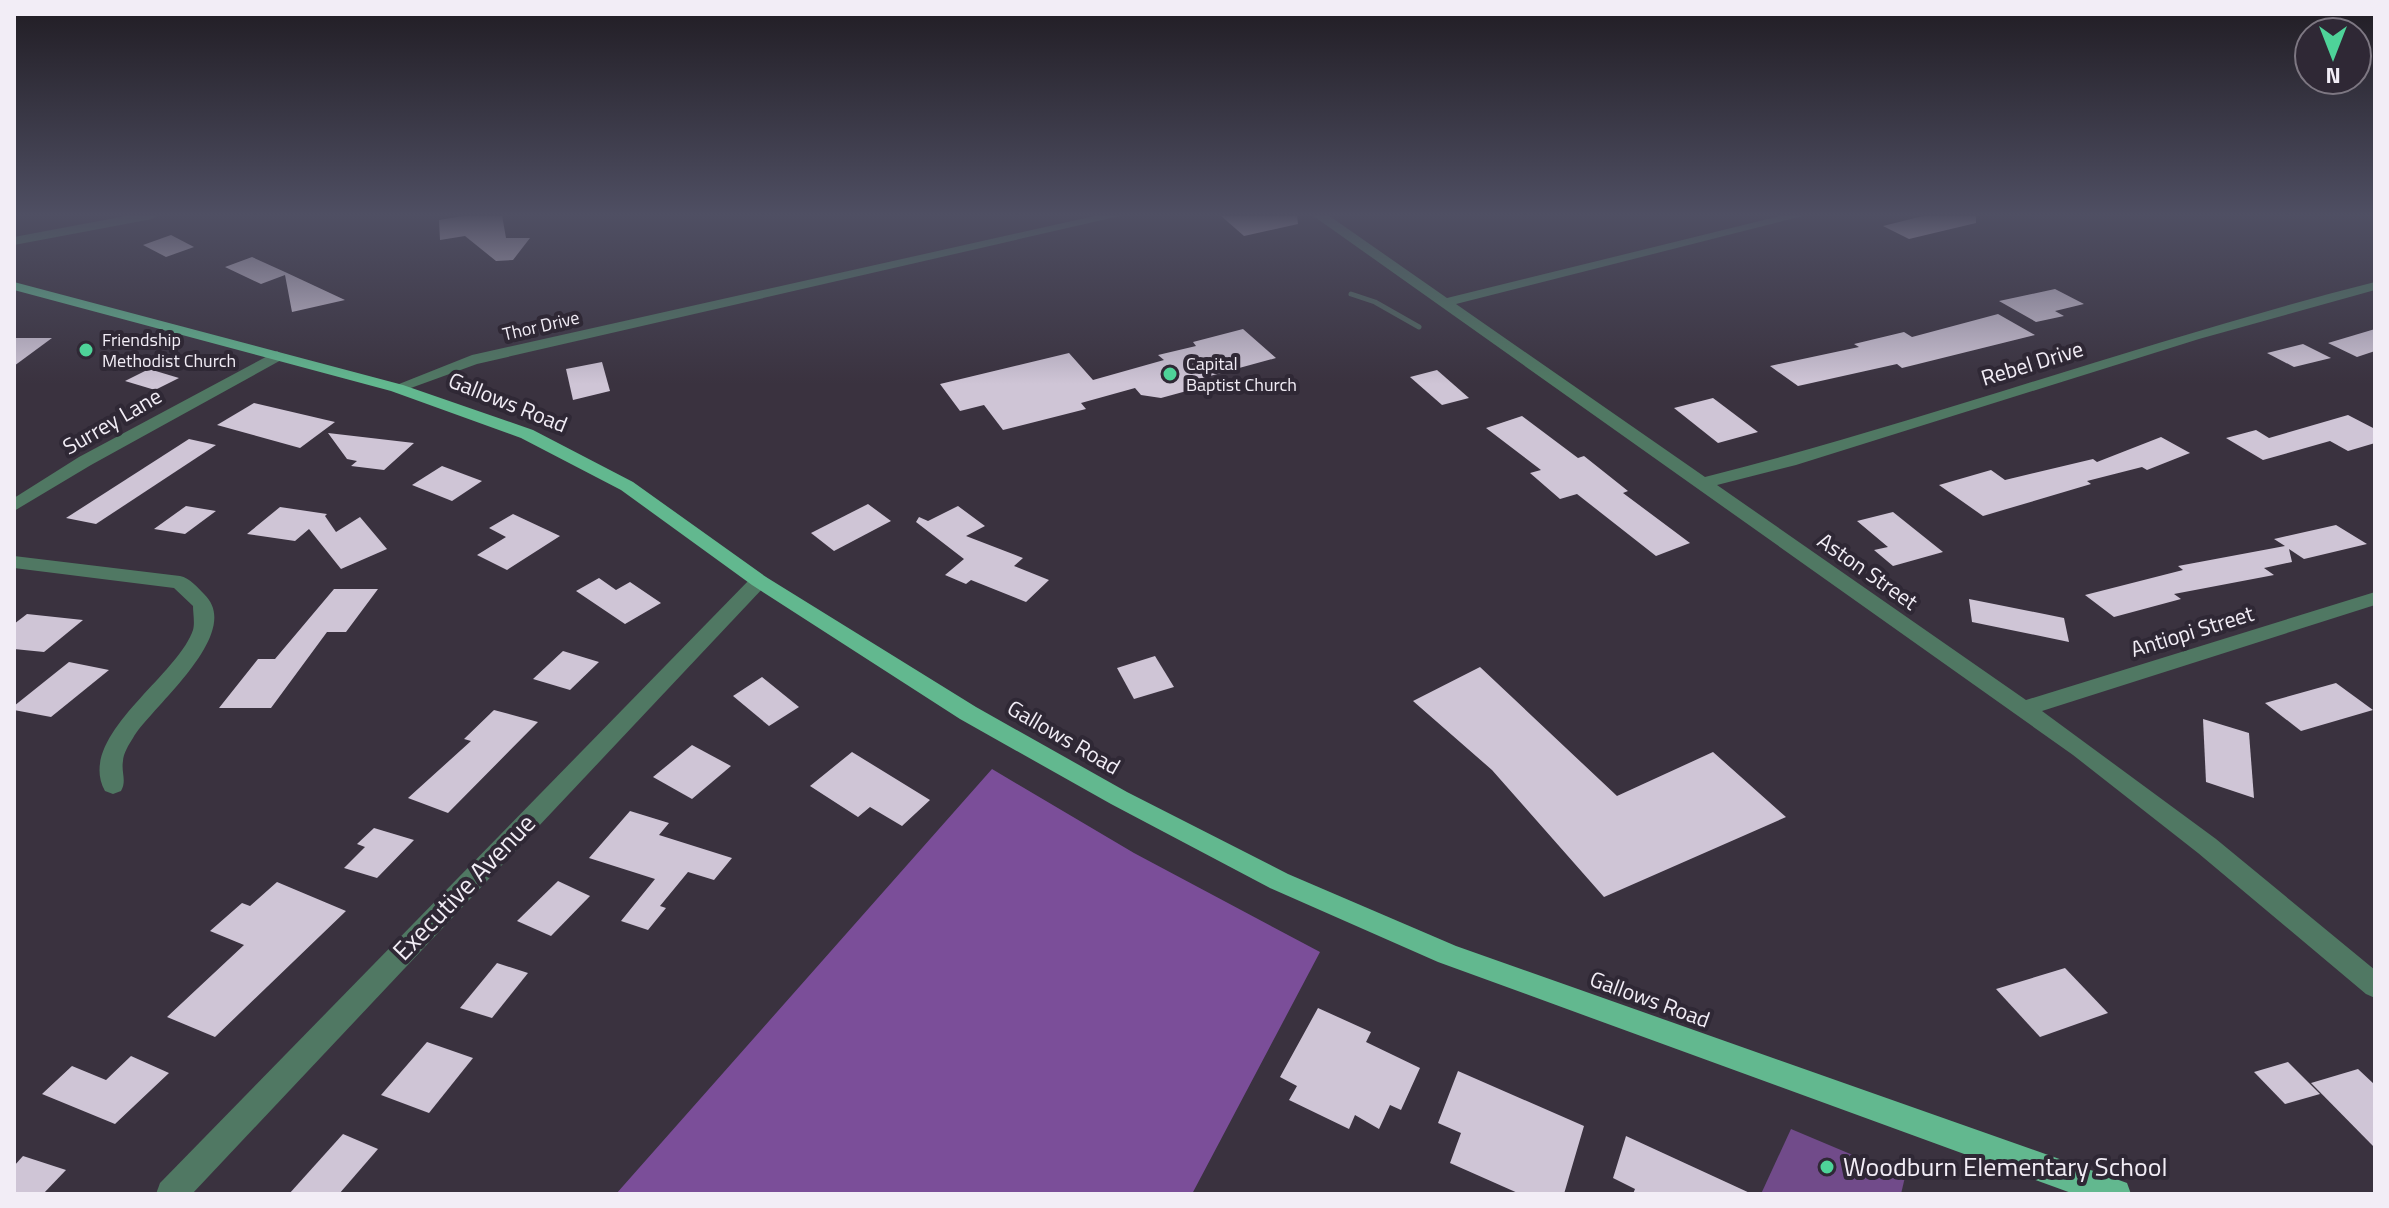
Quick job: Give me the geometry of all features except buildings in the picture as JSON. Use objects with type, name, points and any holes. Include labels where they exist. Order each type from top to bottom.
[{"type":"main road","name":"Gallows Road","points":[[14,286],[397,388],[527,434],[627,486],[759,581],[881,660],[1119,798],[1338,908],[1447,954],[2116,1194]]},
{"type":"street","name":"Thor Drive","points":[[397,388],[472,360],[866,271]]},
{"type":"street","name":"Aston Street","points":[[1402,271],[2137,790],[2375,986]]},
{"type":"street","points":[[1447,302],[1571,271]]},
{"type":"street","name":"Rebel Drive","points":[[1703,483],[1790,461],[2194,336],[2375,286]]},
{"type":"street","name":"Surrey Lane","points":[[14,506],[85,461],[277,356]]},
{"type":"street","points":[[14,562],[180,582],[197,592],[206,608],[207,624],[195,647],[118,742],[110,760],[113,785]]},
{"type":"street","name":"Executive Avenue","points":[[171,1194],[759,581]]},
{"type":"street","name":"Antiopi Street","points":[[2022,709],[2375,598]]},
{"type":"shaded area","points":[[992,769],[1134,853],[1320,952],[1192,1194],[616,1194]]},
{"type":"shaded area","name":"Woodburn Elementary School","points":[[1791,1129],[1905,1177],[1901,1194],[1761,1194]]},
{"type":"waterway","points":[[1351,294],[1375,302],[1419,327]]},
{"type":"place","name":"Friendship Methodist Church","points":[[86,350]]},
{"type":"place","name":"Capital Baptist Church","points":[[1170,374]]},
{"type":"place","name":"Woodburn Elementary School","points":[[1827,1167]]}]
